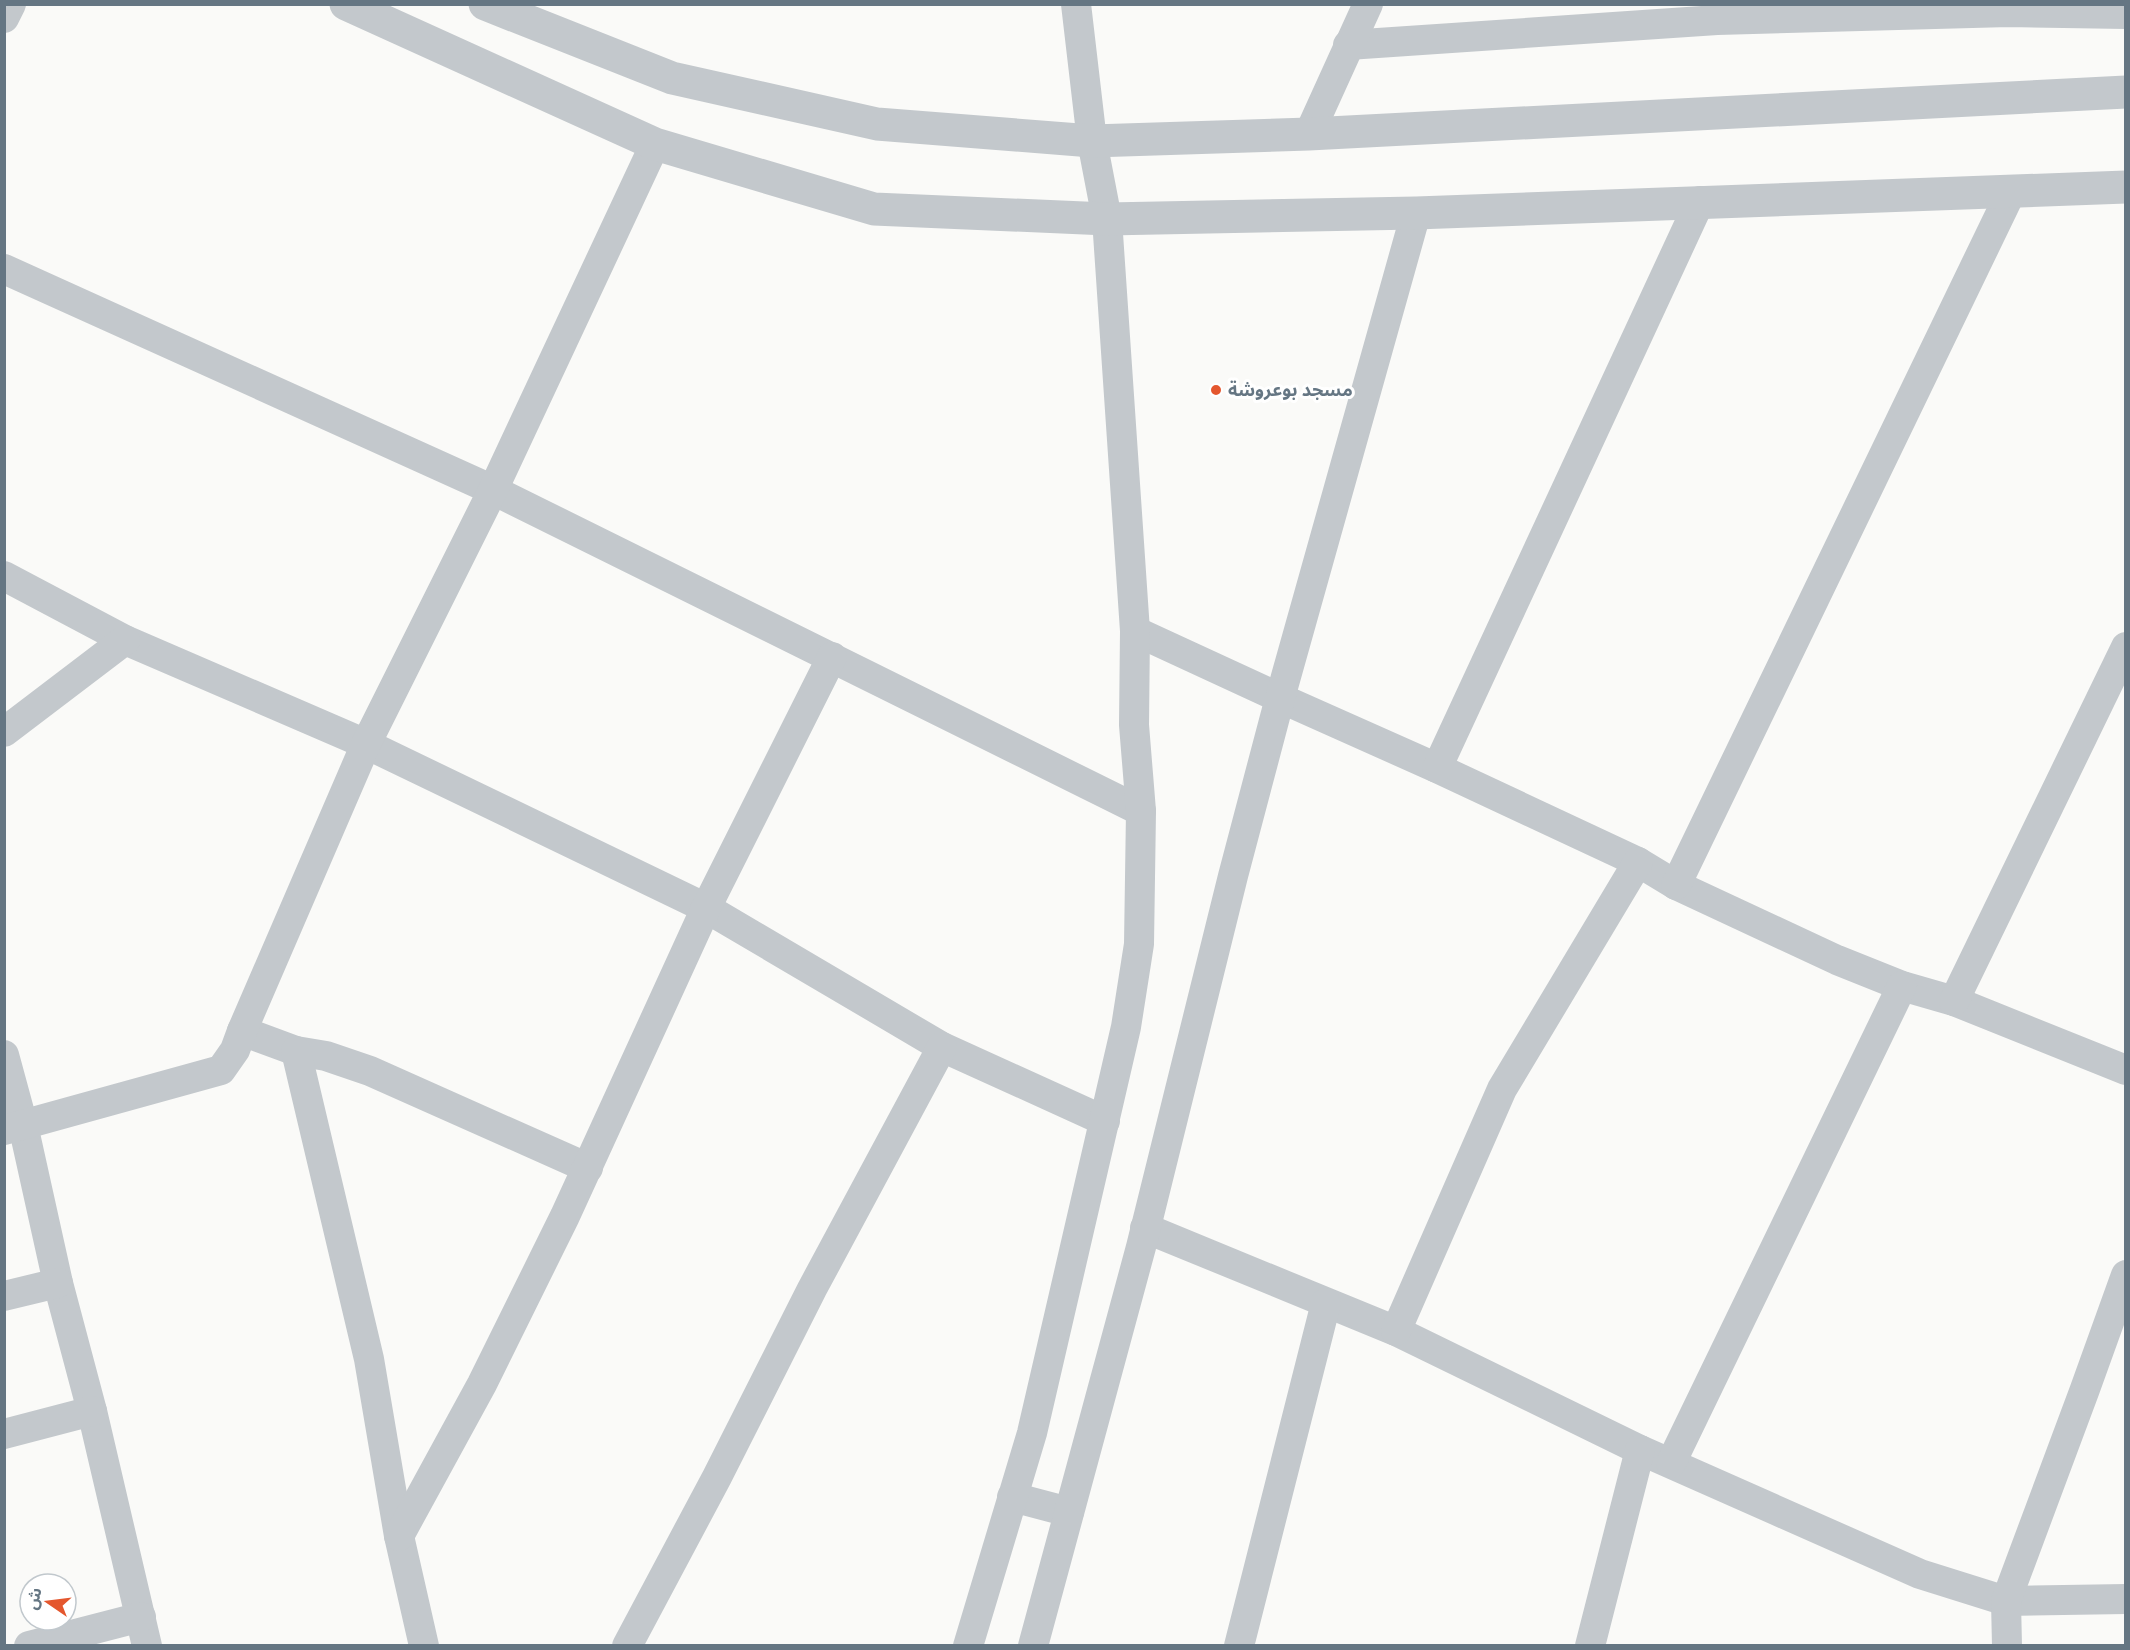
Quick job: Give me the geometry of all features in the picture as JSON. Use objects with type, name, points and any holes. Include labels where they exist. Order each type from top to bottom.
[{"type":"street","points":[[4,18],[11,4]]},
{"type":"street","points":[[346,4],[655,144],[874,209],[1107,219],[1416,213],[2126,187]]},
{"type":"street","points":[[968,1646],[1032,1433],[1126,1027],[1139,944],[1141,811],[1134,725],[1135,631],[1107,219],[1092,141],[1076,4]]},
{"type":"street","points":[[1309,134],[1368,4]]},
{"type":"street","points":[[505,8],[672,78],[877,124],[1092,141],[1309,134],[2126,92]]},
{"type":"street","points":[[1348,45],[1721,12],[2011,8],[2126,14]]},
{"type":"street","points":[[14,1127],[221,1070],[236,1050],[242,1031],[366,744],[493,490],[655,144]]},
{"type":"street","points":[[1676,885],[2012,192]]},
{"type":"street","points":[[1437,768],[1700,201]]},
{"type":"street","points":[[1033,1646],[1145,1228],[1280,698],[1416,213]]},
{"type":"street","points":[[4,269],[493,490],[1141,811]]},
{"type":"street","points":[[4,576],[125,640],[366,744],[706,908],[942,1047],[1105,1121]]},
{"type":"street","points":[[1135,631],[1638,862],[1676,885],[1837,960],[1902,986],[1954,1001],[2126,1070]]},
{"type":"street","points":[[4,732],[125,640]]},
{"type":"street","points":[[399,1536],[482,1384],[588,1168],[706,908],[832,657]]},
{"type":"street","points":[[1954,1001],[2123,658]]},
{"type":"street","points":[[1396,1331],[1502,1089],[1638,862]]},
{"type":"street","points":[[1671,1463],[1902,986]]},
{"type":"street","points":[[242,1031],[296,1051],[326,1056],[370,1071],[588,1168]]},
{"type":"street","points":[[627,1646],[717,1477],[812,1289],[942,1047]]},
{"type":"street","points":[[296,1051],[369,1359],[399,1536],[424,1646]]},
{"type":"street","points":[[4,1055],[14,1127],[92,1411],[147,1646]]},
{"type":"street","points":[[1145,1228],[1396,1331],[1640,1450],[1920,1574],[2006,1601],[2126,1599]]},
{"type":"street","points":[[2007,1646],[2006,1601],[2126,1275]]},
{"type":"street","points":[[4,1296],[58,1283]]},
{"type":"street","points":[[1239,1646],[1326,1303]]},
{"type":"street","points":[[4,1434],[92,1411]]},
{"type":"street","points":[[1590,1646],[1640,1450]]},
{"type":"street","points":[[1012,1497],[1069,1512]]},
{"type":"street","points":[[29,1646],[141,1617]]},
{"type":"place","name":"مسجد بوعروشة","points":[[1216,390]]}]
